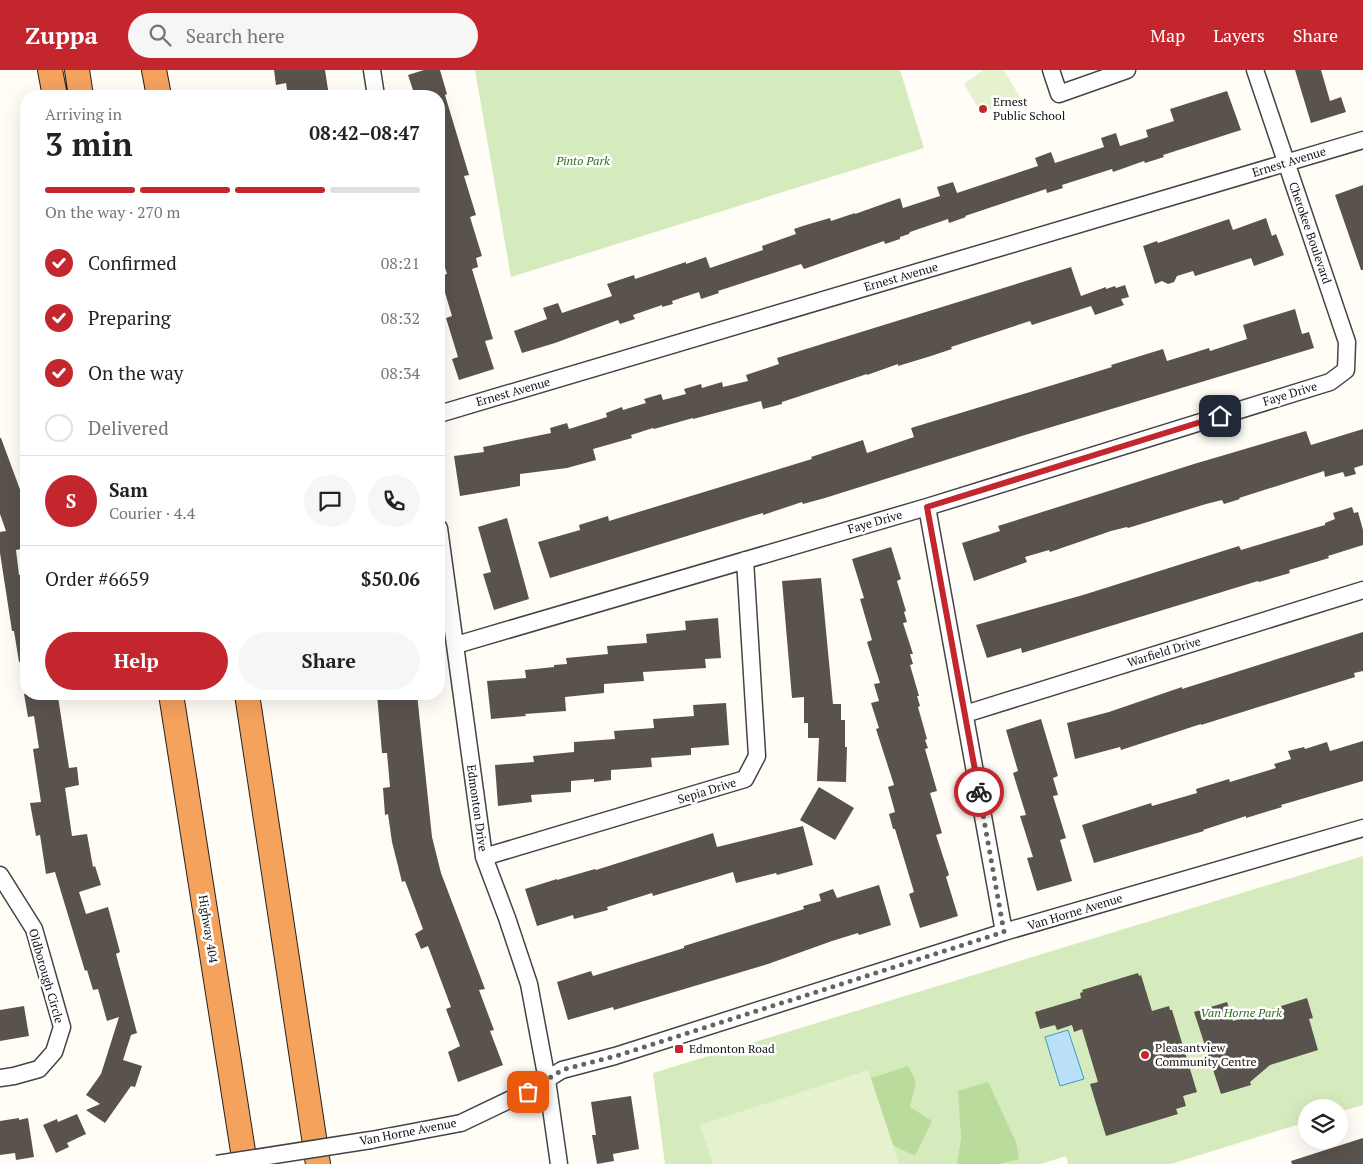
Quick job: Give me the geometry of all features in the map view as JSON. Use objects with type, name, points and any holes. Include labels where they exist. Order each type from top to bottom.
[{"type":"highway","points":[[50,70],[54,90]]},
{"type":"highway","points":[[77,70],[80,90]]},
{"type":"highway","name":"Highway 404","points":[[172,700],[245,1164]]},
{"type":"highway","points":[[248,700],[318,1164]]},
{"type":"street","points":[[372,70],[375,90]]},
{"type":"street","points":[[1051,70],[1059,94],[1127,70]]},
{"type":"street","name":"Cherokee Boulevard","points":[[1255,70],[1347,342],[1346,370]]},
{"type":"street","name":"Ernest Avenue","points":[[445,412],[1363,140]]},
{"type":"street","name":"Faye Drive","points":[[456,645],[927,507],[1330,382],[1346,370]]},
{"type":"street","points":[[927,507],[1004,932]]},
{"type":"street","name":"Sepia Drive","points":[[484,857],[745,779],[757,756],[746,560]]},
{"type":"street","name":"Edmonton Drive","points":[[445,569],[484,857],[508,918],[529,984],[547,1080]]},
{"type":"street","name":"Warfield Drive","points":[[965,714],[1363,590]]},
{"type":"street","name":"Van Horne Avenue","points":[[216,1164],[371,1140],[461,1123],[528,1092],[562,1070],[616,1056],[1004,932],[1363,828]]},
{"type":"street","name":"Oldborough Circle","points":[[0,875],[34,929],[62,1027],[54,1052],[39,1069],[0,1078]]},
{"type":"street","points":[[547,1080],[559,1164]]},
{"type":"green space","name":"Pinto Park","points":[[475,70],[900,70],[924,148],[511,277]]},
{"type":"green space","points":[[983,70],[1004,70],[1021,99],[1001,107],[980,111],[964,84]]},
{"type":"green space","name":"Van Horne Park","points":[[1363,856],[1363,1105],[1348,1109],[1348,1099],[1298,1099],[1298,1124],[1171,1164],[1068,1164],[1066,1156],[1041,1164],[665,1164],[653,1073]]},
{"type":"green space","points":[[908,1066],[916,1082],[910,1107],[932,1121],[915,1156],[893,1145],[871,1078]]},
{"type":"green space","points":[[868,1070],[899,1164],[713,1164],[700,1125]]},
{"type":"green space","points":[[988,1082],[1016,1142],[1019,1159],[1000,1164],[957,1164],[961,1138],[958,1091]]},
{"type":"water","points":[[1068,1030],[1084,1079],[1060,1086],[1045,1037]]},
{"type":"building","points":[[274,70],[325,70],[328,90],[287,90],[286,83],[276,85]]},
{"type":"building","points":[[424,70],[440,70],[447,94],[445,95],[445,90],[413,90],[408,75]]},
{"type":"building","points":[[1295,70],[1321,70],[1330,101],[1341,97],[1346,112],[1311,123]]},
{"type":"building","points":[[1227,91],[1241,130],[1163,155],[1164,157],[1145,163],[1144,161],[1113,172],[1112,169],[1062,185],[1063,188],[1047,193],[1046,189],[949,223],[948,219],[910,232],[900,237],[900,239],[885,244],[884,241],[804,269],[801,264],[718,291],[719,293],[701,299],[699,292],[672,301],[673,304],[662,307],[662,305],[633,315],[635,319],[620,324],[618,320],[522,353],[514,331],[547,319],[543,308],[558,303],[562,313],[612,296],[607,284],[634,275],[635,279],[706,257],[710,268],[763,250],[762,246],[796,234],[794,229],[806,225],[830,218],[831,221],[900,198],[903,208],[940,196],[937,187],[953,182],[957,193],[1038,166],[1035,158],[1051,152],[1055,163],[1104,147],[1101,138],[1116,133],[1120,146],[1148,137],[1146,130],[1174,121],[1170,109]]},
{"type":"building","points":[[445,95],[469,175],[464,176],[476,215],[470,217],[482,256],[476,258],[478,267],[472,269],[493,339],[485,341],[494,369],[459,380],[452,359],[458,357],[446,318],[452,316],[445,293],[445,275],[447,274],[445,268]]},
{"type":"building","points":[[1363,185],[1363,270],[1361,270],[1335,195]]},
{"type":"building","points":[[1266,218],[1272,236],[1276,234],[1284,255],[1254,266],[1251,258],[1195,276],[1193,271],[1177,276],[1174,282],[1168,284],[1162,281],[1155,284],[1143,246],[1157,241],[1158,243],[1229,219],[1233,230]]},
{"type":"building","points":[[1071,267],[1081,296],[1106,287],[1106,289],[1115,286],[1116,288],[1125,285],[1129,297],[1121,299],[1124,305],[1095,315],[1091,306],[1032,325],[1030,321],[951,347],[952,349],[931,356],[898,366],[898,364],[782,402],[782,404],[763,409],[761,401],[653,428],[631,435],[632,438],[593,449],[596,460],[567,468],[520,474],[520,486],[460,496],[454,456],[484,452],[483,447],[551,433],[550,428],[567,423],[569,429],[607,417],[606,413],[622,407],[623,410],[646,403],[644,399],[661,394],[663,400],[686,394],[684,389],[701,384],[702,388],[722,382],[723,387],[748,381],[746,375],[779,364],[777,358]]},
{"type":"building","points":[[1295,309],[1302,334],[1309,332],[1314,348],[1025,435],[825,498],[803,504],[802,502],[763,515],[763,513],[749,517],[550,578],[538,542],[580,530],[579,525],[608,516],[609,521],[812,459],[811,457],[863,440],[867,453],[914,437],[911,428],[1112,367],[1111,365],[1163,349],[1167,361],[1209,348],[1210,351],[1247,339],[1243,325]]},
{"type":"building","points":[[1363,429],[1363,465],[1354,468],[1356,474],[1345,477],[1343,472],[1325,477],[1324,471],[1224,504],[1222,500],[1206,504],[1128,528],[1111,531],[1050,552],[1049,550],[1025,557],[1027,562],[974,581],[962,543],[1000,531],[998,526],[1306,431],[1311,445]]},
{"type":"building","points":[[1,438],[20,490],[20,549],[16,550],[20,575],[20,662],[14,631],[12,631],[0,553],[0,532],[6,531],[0,514]]},
{"type":"building","points":[[1352,507],[1354,513],[1358,512],[1363,530],[1363,545],[1289,570],[1290,573],[1022,653],[1021,648],[987,658],[976,625],[1083,595],[1239,546],[1241,550],[1325,525],[1325,523],[1335,519],[1333,513]]},
{"type":"building","points":[[507,518],[529,599],[494,610],[483,574],[491,572],[478,527]]},
{"type":"building","points":[[891,547],[901,579],[897,581],[906,611],[904,612],[907,622],[903,623],[913,654],[910,654],[913,664],[910,665],[919,696],[917,696],[920,706],[918,707],[927,739],[925,740],[928,748],[925,749],[937,791],[930,793],[942,833],[936,835],[949,875],[946,877],[958,916],[920,928],[909,894],[914,892],[889,814],[895,812],[888,787],[894,785],[876,729],[879,728],[871,703],[879,701],[874,684],[880,683],[867,642],[872,640],[860,599],[864,598],[852,559]]},
{"type":"building","points":[[821,578],[833,704],[841,704],[841,720],[845,720],[845,747],[847,747],[846,782],[817,781],[819,738],[808,738],[808,723],[804,723],[804,697],[792,698],[782,581]]},
{"type":"building","points":[[718,618],[721,658],[705,659],[706,668],[643,672],[644,681],[604,684],[604,693],[565,697],[566,711],[491,719],[487,681],[526,678],[525,670],[567,664],[566,658],[608,654],[607,646],[647,643],[646,634],[686,630],[685,621]]},
{"type":"building","points":[[1363,632],[1363,671],[1354,673],[1355,677],[1121,750],[1120,747],[1075,759],[1067,723],[1109,712],[1182,687],[1182,689]]},
{"type":"building","points":[[25,700],[58,700],[69,768],[77,767],[79,785],[65,788],[72,836],[87,834],[93,867],[95,866],[101,885],[79,892],[86,914],[108,907],[120,952],[116,954],[137,1033],[131,1035],[123,1060],[142,1066],[135,1087],[131,1086],[105,1123],[86,1110],[100,1104],[86,1095],[101,1074],[119,1017],[107,1021],[98,989],[93,990],[87,970],[85,971],[55,872],[46,874],[40,835],[36,836],[30,803],[41,802],[33,749],[39,748],[34,716],[28,717]]},
{"type":"building","points":[[378,700],[418,700],[432,837],[441,873],[485,989],[479,990],[494,1030],[490,1031],[503,1065],[458,1082],[448,1052],[460,1046],[446,1009],[451,1007],[428,946],[421,949],[415,934],[423,929],[405,881],[402,882],[392,842],[388,814],[385,815],[383,788],[390,787],[387,753],[382,753]]},
{"type":"building","points":[[726,703],[729,745],[691,748],[691,755],[651,758],[652,767],[611,770],[611,780],[594,782],[594,779],[571,781],[571,792],[531,795],[532,802],[498,806],[495,765],[534,762],[533,756],[574,752],[574,742],[615,739],[614,731],[654,728],[653,719],[694,716],[693,705]]},
{"type":"building","points":[[1041,719],[1058,776],[1053,778],[1058,795],[1053,796],[1066,838],[1060,840],[1072,881],[1037,891],[1027,858],[1033,857],[1020,816],[1026,815],[1013,773],[1018,771],[1006,730]]},
{"type":"building","points":[[1363,741],[1363,781],[1094,863],[1082,825],[1151,803],[1152,806],[1197,793],[1196,789],[1229,779],[1230,782],[1276,768],[1274,764],[1291,759],[1288,751],[1304,747],[1305,749],[1327,742],[1330,751]]},
{"type":"building","points":[[819,787],[854,808],[835,840],[800,820]]},
{"type":"building","points":[[803,826],[813,865],[777,875],[776,873],[736,883],[733,872],[653,896],[652,893],[607,907],[608,910],[574,919],[573,915],[537,926],[525,889],[596,870],[713,833],[717,847]]},
{"type":"building","points":[[879,885],[891,925],[859,935],[858,933],[768,964],[614,1010],[613,1007],[568,1020],[557,982],[591,971],[593,976],[804,909],[803,906],[821,901],[819,894],[833,889],[837,898]]},
{"type":"building","name":"Pleasantview Community Centre","points":[[1138,973],[1139,976],[1141,975],[1152,1011],[1169,1006],[1170,1010],[1172,1010],[1197,1092],[1183,1096],[1186,1106],[1176,1109],[1178,1114],[1106,1136],[1090,1084],[1098,1082],[1082,1029],[1074,1032],[1072,1025],[1057,1030],[1055,1025],[1040,1029],[1035,1012],[1081,998],[1080,993],[1083,992],[1082,990]]},
{"type":"building","points":[[1307,998],[1313,1018],[1309,1019],[1318,1050],[1270,1065],[1250,1082],[1251,1085],[1221,1094],[1194,1012],[1227,1002],[1233,1021]]},
{"type":"building","points":[[24,1006],[29,1036],[0,1041],[0,1010]]},
{"type":"building","points":[[631,1096],[639,1149],[613,1154],[614,1161],[597,1164],[592,1135],[596,1135],[591,1102]]},
{"type":"building","points":[[77,1114],[86,1134],[67,1143],[69,1147],[56,1153],[43,1125],[57,1119],[58,1122]]},
{"type":"building","points":[[19,1118],[19,1120],[28,1118],[34,1157],[16,1160],[15,1153],[0,1155],[0,1121]]},
{"type":"building","points":[[1363,1138],[1363,1164],[1292,1164],[1291,1161],[1329,1149],[1348,1149],[1348,1143]]},
{"type":"way so far","points":[[528,1092],[562,1070],[616,1056],[1004,932],[979,792]]},
{"type":"place","name":"Ernest Public School","points":[[983,109]]},
{"type":"place","name":"Edmonton Road","points":[[679,1049]]},
{"type":"place","name":"Pleasantview Community Centre","points":[[1145,1055]]},
{"type":"route","points":[[979,792],[927,507],[1220,416]]}]
